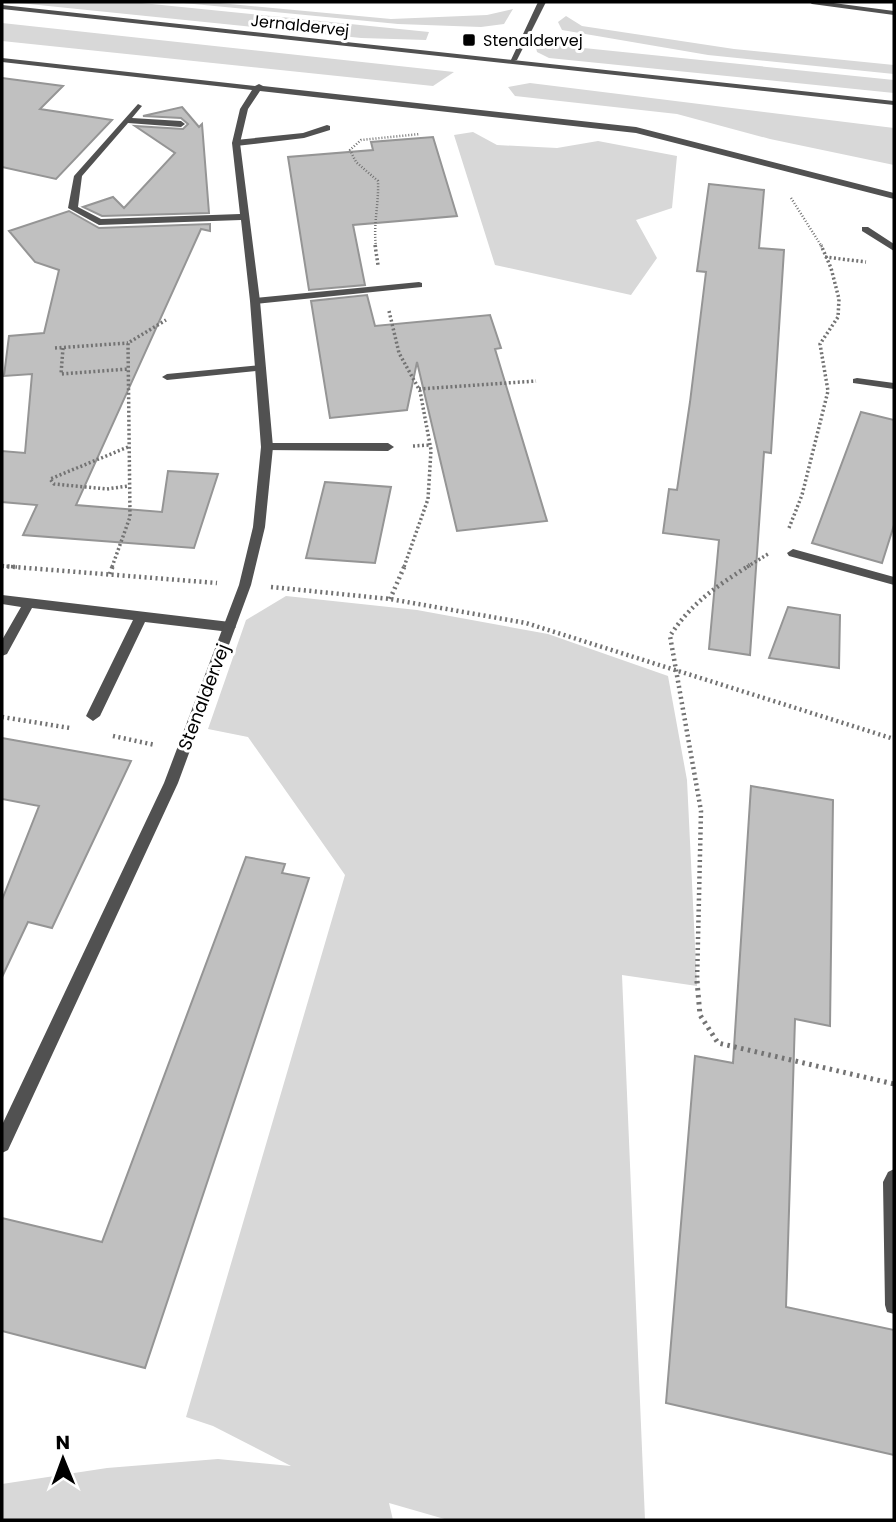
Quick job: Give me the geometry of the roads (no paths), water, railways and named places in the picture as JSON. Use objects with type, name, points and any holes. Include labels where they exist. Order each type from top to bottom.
[{"type":"street","points":[[513,60],[542,2]]},
{"type":"street","points":[[812,2],[894,13]]},
{"type":"street","name":"Jernaldervej","points":[[2,7],[894,103]]},
{"type":"street","points":[[2,60],[259,86],[636,130],[894,196]]},
{"type":"street","name":"Stenaldervej","points":[[2,1144],[171,783],[245,585],[259,527],[267,447],[255,301],[236,142],[244,109],[259,86]]},
{"type":"street","points":[[138,106],[78,176],[73,208],[99,222],[244,217]]},
{"type":"street","points":[[126,120],[181,124]]},
{"type":"street","points":[[236,142],[304,135],[327,128]]},
{"type":"street","points":[[865,229],[894,248]]},
{"type":"street","points":[[255,301],[419,285]]},
{"type":"street","points":[[167,377],[261,368]]},
{"type":"street","points":[[858,381],[894,386]]},
{"type":"street","points":[[267,447],[388,447]]},
{"type":"street","points":[[793,553],[894,581]]},
{"type":"street","points":[[2,600],[230,627]]},
{"type":"street","points":[[2,651],[29,603]]},
{"type":"street","points":[[93,716],[141,616]]},
{"type":"street","points":[[894,1178],[894,1305]]},
{"type":"place","name":"Stenaldervej","points":[[469,40]]}]
